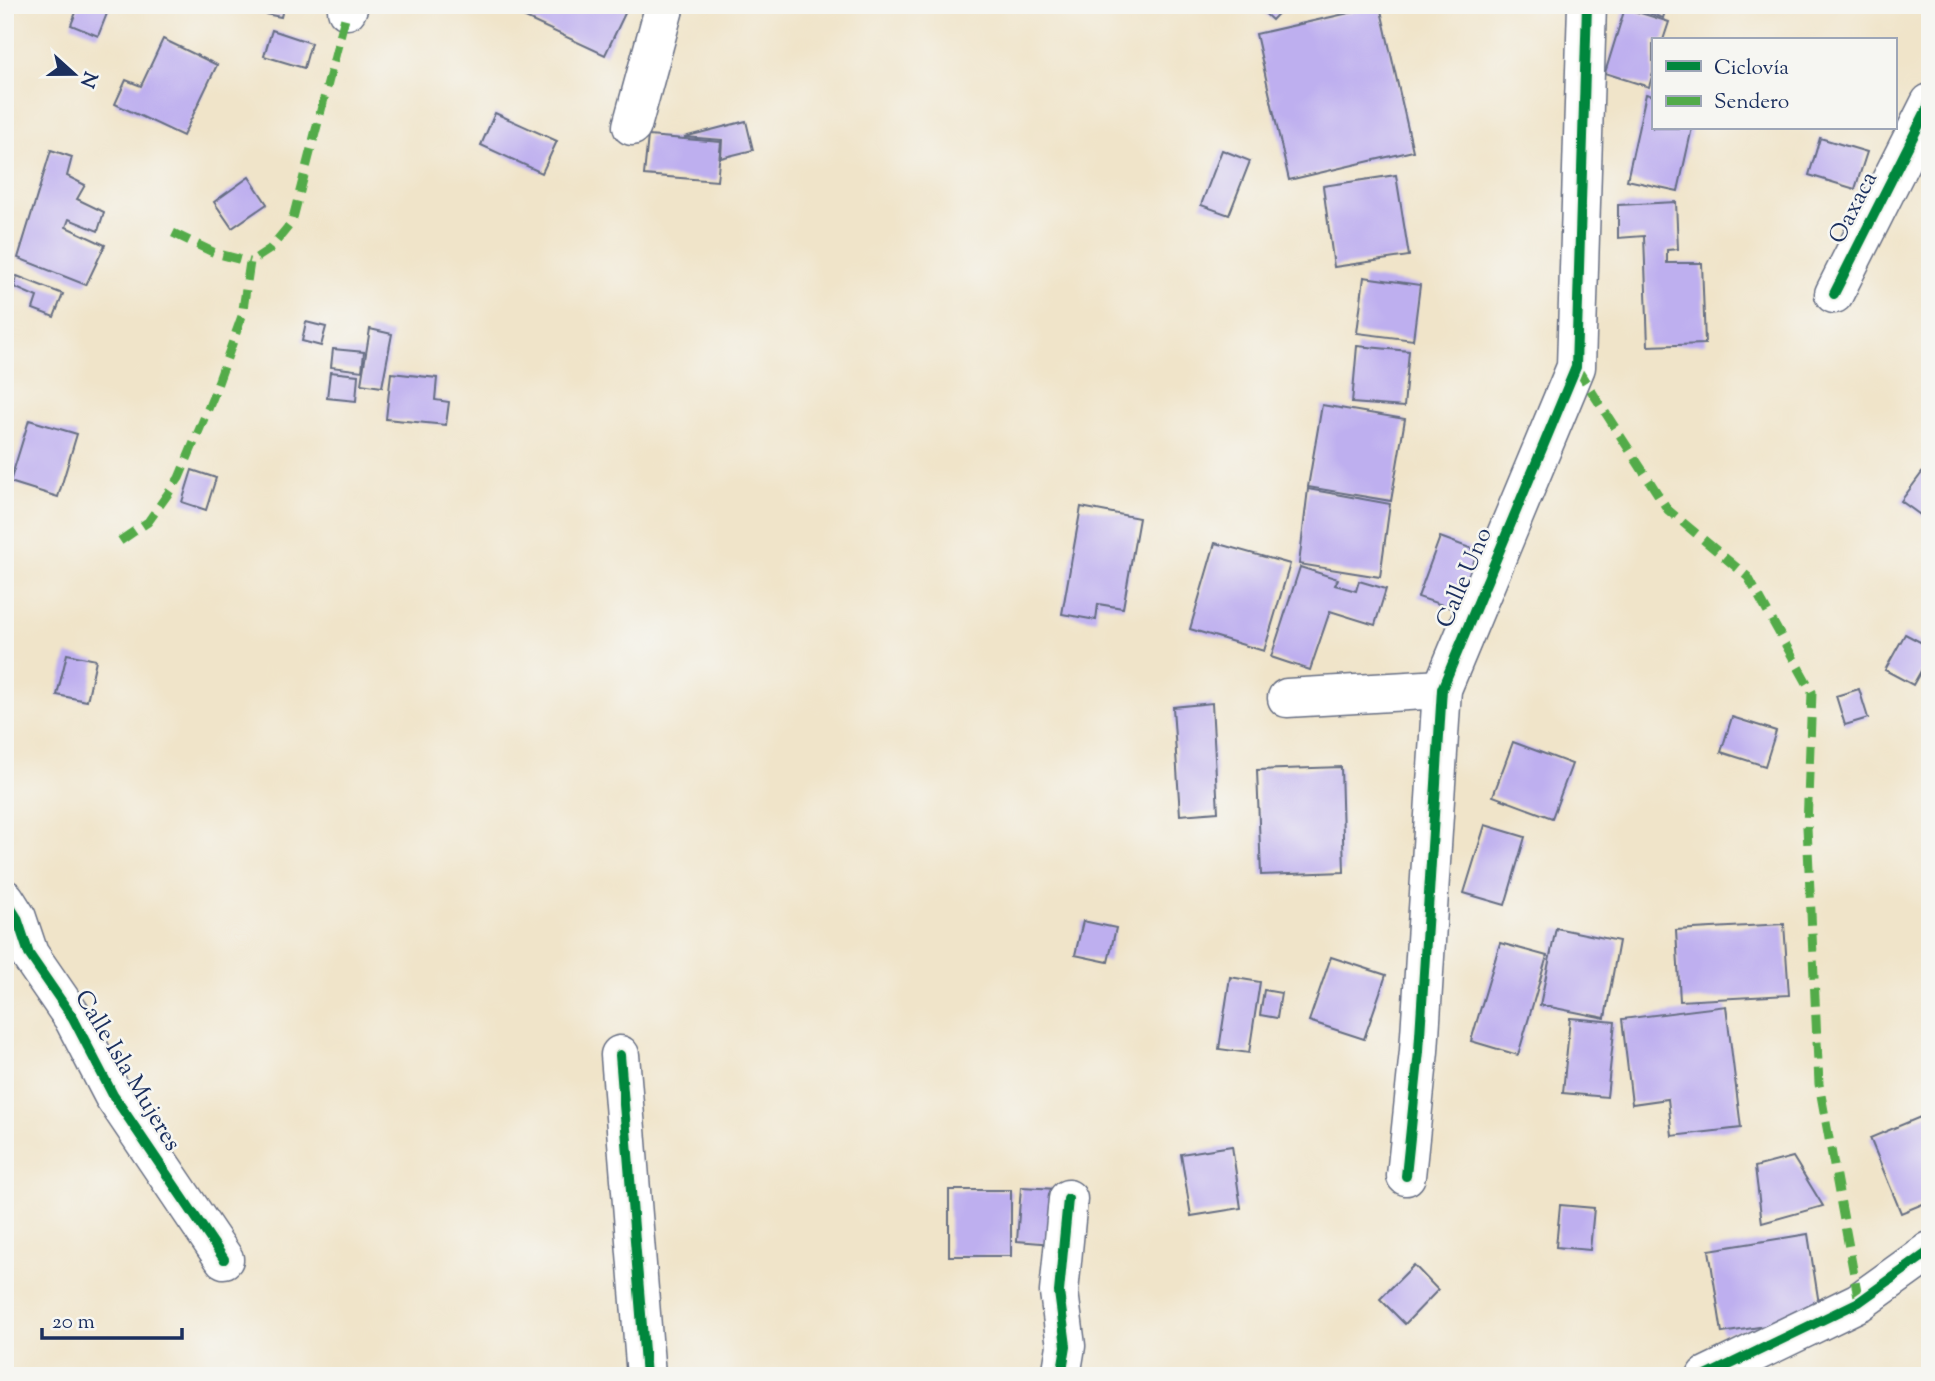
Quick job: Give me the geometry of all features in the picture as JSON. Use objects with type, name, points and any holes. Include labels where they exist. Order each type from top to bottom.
[{"type":"street","points":[[632,126],[665,5]]},
{"type":"street","name":"Calle Uno","points":[[1406,1176],[1419,1051],[1442,689],[1576,368],[1587,5]]},
{"type":"street","name":"Oaxaca","points":[[1834,294],[1930,103]]},
{"type":"street","points":[[1287,698],[1442,689]]},
{"type":"street","name":"Calle Isla Mujeres","points":[[5,899],[17,918],[29,954],[73,1018],[113,1095],[224,1259]]},
{"type":"street","points":[[620,1055],[646,1376]]},
{"type":"street","points":[[1061,1376],[1066,1346],[1059,1292],[1068,1199]]},
{"type":"street","points":[[1706,1376],[1859,1302],[1930,1251]]},
{"type":"building","points":[[79,5],[110,6],[98,36],[71,25]]},
{"type":"building","points":[[240,5],[284,5],[281,17],[240,9]]},
{"type":"building","points":[[524,5],[629,5],[605,55],[519,15]]},
{"type":"building","points":[[1256,5],[1286,5],[1272,20]]},
{"type":"building","points":[[1625,5],[1667,5],[1663,18]]},
{"type":"building","points":[[1380,6],[1413,151],[1289,180],[1256,34]]},
{"type":"building","points":[[1625,8],[1669,22],[1664,38],[1652,38],[1652,76],[1649,87],[1605,73]]},
{"type":"building","points":[[272,30],[311,43],[304,68],[264,56]]},
{"type":"building","points":[[163,39],[217,65],[183,136],[115,104],[126,80],[141,86]]},
{"type":"building","points":[[1646,94],[1652,96],[1652,130],[1692,130],[1678,191],[1627,180]]},
{"type":"building","points":[[495,113],[557,141],[542,173],[481,145]]},
{"type":"building","points":[[746,121],[753,150],[721,158],[722,140],[684,137]]},
{"type":"building","points":[[648,136],[721,142],[717,181],[644,175]]},
{"type":"building","points":[[1820,138],[1867,152],[1855,189],[1809,175]]},
{"type":"building","points":[[51,150],[72,157],[67,176],[85,185],[77,199],[104,212],[98,231],[69,219],[66,227],[105,245],[86,285],[18,258]]},
{"type":"building","points":[[1222,150],[1250,161],[1229,215],[1201,205]]},
{"type":"building","points":[[1396,175],[1409,256],[1334,267],[1323,186]]},
{"type":"building","points":[[249,177],[267,204],[232,228],[214,202]]},
{"type":"building","points":[[1676,202],[1678,249],[1667,250],[1667,263],[1702,263],[1705,344],[1648,346],[1644,236],[1618,238],[1618,205]]},
{"type":"building","points":[[17,276],[63,294],[54,317],[33,309],[37,297],[14,287]]},
{"type":"building","points":[[1364,277],[1420,285],[1413,340],[1357,333]]},
{"type":"building","points":[[306,322],[326,327],[321,346],[302,341]]},
{"type":"building","points":[[370,329],[392,334],[382,387],[361,384]]},
{"type":"building","points":[[1357,346],[1409,351],[1404,407],[1352,403]]},
{"type":"building","points":[[333,349],[364,352],[362,371],[331,367]]},
{"type":"building","points":[[330,372],[358,375],[356,401],[327,398]]},
{"type":"building","points":[[391,373],[437,378],[435,400],[449,402],[446,425],[386,419]]},
{"type":"building","points":[[1322,405],[1405,419],[1391,501],[1308,487]]},
{"type":"building","points":[[29,420],[77,434],[58,497],[10,482]]},
{"type":"building","points":[[1930,462],[1930,522],[1901,501]]},
{"type":"building","points":[[192,470],[216,478],[206,510],[182,502]]},
{"type":"building","points":[[1308,489],[1390,504],[1380,577],[1299,564]]},
{"type":"building","points":[[1081,507],[1139,518],[1123,608],[1098,604],[1096,620],[1062,614]]},
{"type":"building","points":[[1440,537],[1478,551],[1457,610],[1418,597]]},
{"type":"building","points":[[1215,543],[1290,564],[1264,651],[1190,629]]},
{"type":"building","points":[[1300,567],[1338,579],[1335,585],[1356,591],[1359,581],[1386,589],[1375,625],[1330,611],[1310,670],[1271,657]]},
{"type":"building","points":[[1905,634],[1930,647],[1930,655],[1913,685],[1885,670]]},
{"type":"building","points":[[67,654],[96,660],[87,701],[57,695]]},
{"type":"building","points":[[1859,689],[1868,718],[1845,725],[1836,696]]},
{"type":"building","points":[[1212,703],[1218,812],[1180,815],[1173,707]]},
{"type":"building","points":[[1732,717],[1776,731],[1765,766],[1721,752]]},
{"type":"building","points":[[1513,742],[1572,764],[1552,818],[1493,796]]},
{"type":"building","points":[[1341,767],[1344,872],[1261,875],[1257,770]]},
{"type":"building","points":[[1485,825],[1525,837],[1505,905],[1464,893]]},
{"type":"building","points":[[1083,921],[1116,928],[1108,962],[1075,955]]},
{"type":"building","points":[[1784,924],[1789,995],[1680,1001],[1676,930]]},
{"type":"building","points":[[1556,928],[1619,941],[1605,1018],[1540,1005]]},
{"type":"building","points":[[1500,943],[1547,956],[1518,1055],[1471,1041]]},
{"type":"building","points":[[1331,957],[1386,975],[1364,1039],[1309,1021]]},
{"type":"building","points":[[1230,977],[1260,982],[1249,1053],[1219,1049]]},
{"type":"building","points":[[1264,990],[1281,993],[1277,1018],[1260,1015]]},
{"type":"building","points":[[1726,1006],[1741,1128],[1672,1136],[1668,1099],[1632,1104],[1622,1019]]},
{"type":"building","points":[[1570,1018],[1615,1022],[1607,1097],[1563,1093]]},
{"type":"building","points":[[1930,1113],[1930,1201],[1901,1213],[1870,1138]]},
{"type":"building","points":[[1232,1146],[1241,1208],[1191,1216],[1181,1154]]},
{"type":"building","points":[[1793,1157],[1823,1206],[1762,1223],[1755,1167]]},
{"type":"building","points":[[1021,1187],[1057,1189],[1053,1244],[1017,1241]]},
{"type":"building","points":[[949,1190],[1011,1190],[1011,1256],[949,1256]]},
{"type":"building","points":[[1560,1205],[1594,1208],[1590,1250],[1556,1247]]},
{"type":"building","points":[[1808,1234],[1821,1317],[1722,1333],[1709,1250]]},
{"type":"building","points":[[1414,1265],[1438,1290],[1405,1324],[1380,1299]]},
{"type":"marked path","points":[[120,541],[148,522],[179,478],[213,397],[242,316],[250,262],[270,249],[292,222],[347,10]]},
{"type":"marked path","points":[[173,233],[215,253],[250,262]]},
{"type":"marked path","points":[[1576,367],[1668,510],[1748,577],[1812,692],[1807,827],[1819,1084],[1859,1302]]},
{"type":"cycle path","points":[[1406,1176],[1419,1051],[1442,689],[1576,367],[1587,5]]},
{"type":"cycle path","points":[[1834,294],[1930,103]]},
{"type":"cycle path","points":[[5,899],[17,918],[29,954],[73,1018],[113,1095],[224,1259]]},
{"type":"cycle path","points":[[620,1055],[646,1376]]},
{"type":"cycle path","points":[[1061,1376],[1066,1346],[1059,1292],[1068,1199]]},
{"type":"cycle path","points":[[1706,1376],[1859,1302],[1930,1251]]}]
